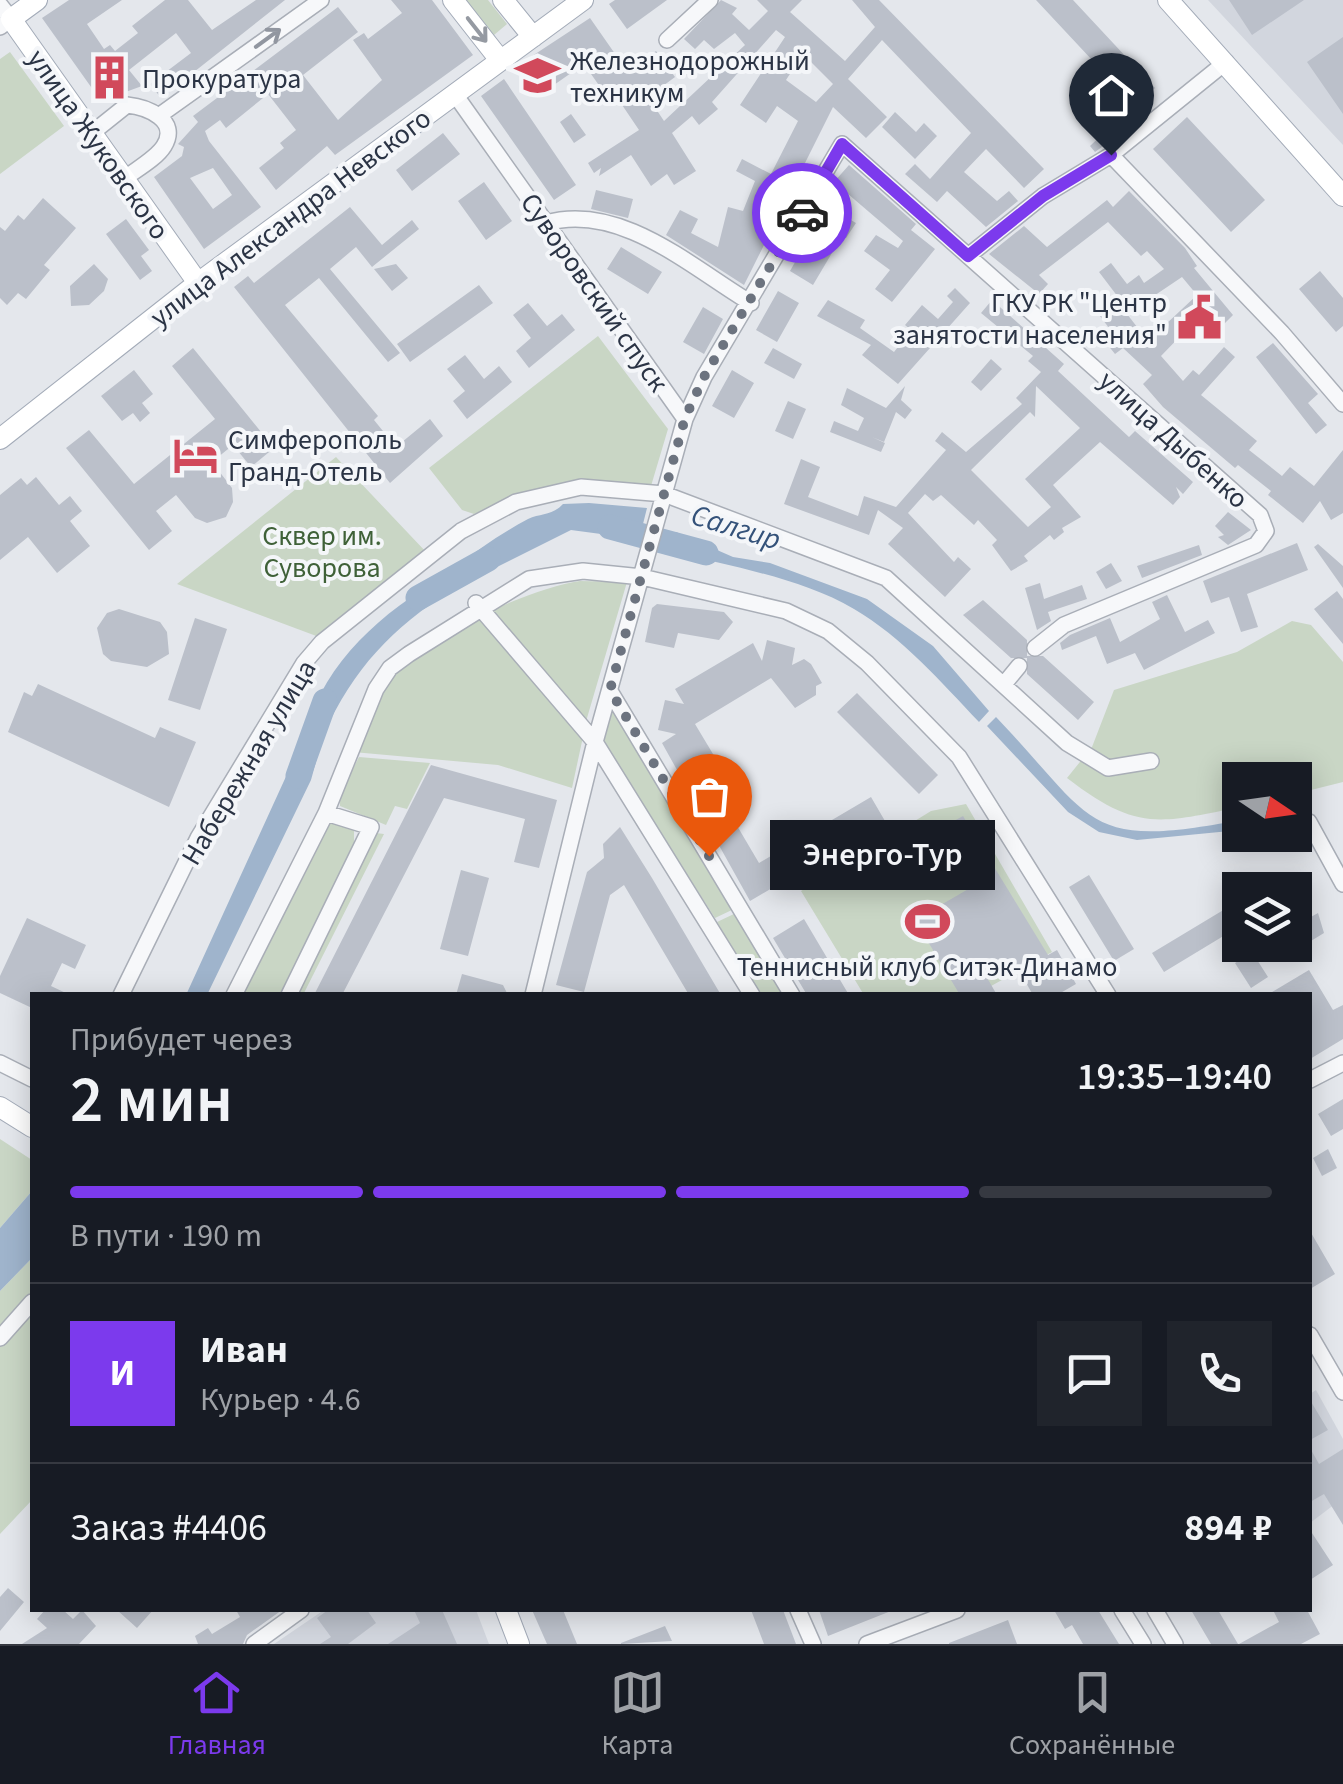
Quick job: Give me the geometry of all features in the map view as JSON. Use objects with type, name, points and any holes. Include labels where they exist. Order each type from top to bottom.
[{"type":"main road","points":[[4,17],[37,0]]},
{"type":"main road","points":[[454,0],[500,60]]},
{"type":"main road","points":[[504,0],[532,37]]},
{"type":"main road","name":"улица Александра Невского","points":[[3,431],[583,0]]},
{"type":"main road","points":[[1168,0],[1343,196]]},
{"type":"main road","name":"улица Жуковского","points":[[4,17],[198,283]]},
{"type":"main road","points":[[0,1107],[30,1126]]},
{"type":"main road","points":[[507,1612],[519,1644]]},
{"type":"street","points":[[160,115],[321,0]]},
{"type":"street","points":[[667,40],[710,0]]},
{"type":"street","points":[[968,256],[1043,196],[1111,155],[1226,62]]},
{"type":"street","name":"Суворовский спуск","points":[[454,93],[685,418],[595,742],[534,992]]},
{"type":"street","points":[[92,133],[128,106],[144,106],[160,115],[167,131],[164,147],[124,179]]},
{"type":"street","name":"улица Дыбенко","points":[[685,418],[704,377],[751,304],[842,144],[1260,515],[1266,530],[1256,545],[1064,625],[1034,648]]},
{"type":"street","points":[[1111,155],[1282,334],[1343,404]]},
{"type":"street","points":[[546,224],[567,218],[629,230],[751,304]]},
{"type":"street","name":"Набережная улица","points":[[122,992],[198,838],[280,697],[322,642],[461,531],[516,502],[581,487],[663,499],[886,578],[1067,743],[1108,768],[1151,762]]},
{"type":"street","points":[[236,992],[326,813],[361,720],[390,668],[478,605],[545,575],[582,570],[642,576],[786,610],[828,631],[867,663],[959,757],[1106,992]]},
{"type":"street","points":[[478,605],[595,742],[750,992]]},
{"type":"street","points":[[1005,683],[1019,666]]},
{"type":"street","points":[[610,690],[790,992]]},
{"type":"street","points":[[290,992],[371,827],[326,813]]},
{"type":"street","points":[[1312,827],[1343,884]]},
{"type":"street","points":[[0,1062],[30,1077]]},
{"type":"street","points":[[1312,1079],[1343,1062]]},
{"type":"street","points":[[0,1338],[30,1304]]},
{"type":"street","points":[[1312,1339],[1343,1392]]},
{"type":"street","points":[[254,1644],[298,1612]]},
{"type":"street","points":[[799,1612],[812,1644]]},
{"type":"street","points":[[867,1644],[952,1612]]},
{"type":"street","points":[[1123,1612],[1142,1644]]},
{"type":"street","points":[[1156,1612],[1175,1644]]},
{"type":"shaded area","points":[[1208,0],[1343,0],[1343,145]]},
{"type":"shaded area","points":[[1316,1390],[1343,1439],[1343,1498],[1312,1521],[1312,1393]]},
{"type":"shaded area","points":[[321,1612],[477,1612],[489,1644],[274,1644]]},
{"type":"green space","points":[[466,0],[488,0],[507,24],[494,35]]},
{"type":"green space","points":[[10,52],[64,126],[0,174],[0,59]]},
{"type":"green space","points":[[598,336],[668,429],[651,486],[569,483],[525,493],[474,514],[462,510],[429,468]]},
{"type":"green space","name":"Сквер им. Суворова","points":[[336,457],[427,553],[319,637],[177,584]]},
{"type":"green space","points":[[580,581],[627,582],[587,718],[572,788],[498,765],[353,752],[387,681],[424,648],[504,605]]},
{"type":"green space","points":[[1292,621],[1311,625],[1343,662],[1343,782],[1312,790],[1312,762],[1222,762],[1222,810],[1149,819],[1112,807],[1067,778],[1092,747],[1114,690],[1237,652]]},
{"type":"green space","points":[[612,706],[734,909],[715,918],[601,741]]},
{"type":"green space","points":[[359,757],[430,763],[407,809],[395,806],[386,825],[340,806],[340,794]]},
{"type":"green space","name":"Теннисный клуб Ситэк-Динамо","points":[[966,804],[1052,952],[980,992],[862,992],[801,891],[931,811]]},
{"type":"green space","points":[[332,822],[354,830],[354,850],[283,992],[243,992],[327,825]]},
{"type":"green space","points":[[376,833],[384,834],[305,992],[298,992]]},
{"type":"green space","points":[[736,913],[783,992],[758,992],[717,922]]},
{"type":"green space","points":[[0,1139],[30,1159],[30,1193],[0,1228]]},
{"type":"green space","points":[[30,1260],[30,1502],[0,1534],[0,1291]]},
{"type":"water","points":[[563,504],[647,508],[641,532],[631,538],[571,530],[465,583],[455,568],[528,519]]},
{"type":"water","points":[[676,532],[733,557],[770,563],[867,599],[933,646],[989,711],[979,722],[905,647],[854,609],[788,581],[671,551]]},
{"type":"water","points":[[443,577],[453,589],[376,652],[348,689],[323,735],[307,730],[327,682],[359,641],[399,606]]},
{"type":"water","points":[[996,717],[1054,782],[1097,819],[1121,828],[1150,831],[1222,823],[1222,832],[1137,840],[1099,832],[1068,812],[987,726]]},
{"type":"water","points":[[304,746],[319,751],[311,780],[208,992],[187,992],[294,759]]},
{"type":"water","points":[[30,1193],[30,1260],[0,1291],[0,1228]]},
{"type":"building","points":[[69,0],[122,0],[87,24],[104,49],[110,45],[115,51],[138,33],[132,26],[165,0],[188,0],[212,30],[256,0],[285,0],[161,98],[150,84],[191,53],[176,33],[129,70],[142,86],[101,101],[42,18]]},
{"type":"building","points":[[391,0],[432,0],[473,55],[335,155],[327,146],[276,190],[259,168],[284,148],[280,143],[296,130],[268,94],[226,128],[220,120],[205,131],[209,141],[261,207],[204,249],[154,177],[182,156],[184,147],[178,144],[198,122],[193,116],[338,7],[358,32],[303,75],[338,120],[382,80],[353,40],[364,33],[368,39],[402,13]],"holes":[[[213,168],[232,195],[213,209],[190,178]]]},
{"type":"building","points":[[615,0],[667,0],[627,29],[609,4]]},
{"type":"building","points":[[721,0],[737,8],[732,14],[749,30],[768,11],[757,0],[802,0],[790,12],[845,61],[875,27],[852,0],[879,0],[1044,169],[1024,188],[986,149],[964,172],[997,201],[1009,191],[1018,201],[986,227],[947,191],[937,202],[905,174],[915,164],[930,179],[971,133],[882,40],[848,79],[887,117],[866,138],[833,107],[744,285],[666,235],[680,210],[698,219],[691,233],[718,247],[728,207],[743,211],[755,181],[736,171],[742,159],[771,174],[798,121],[777,106],[766,123],[740,105],[785,37],[776,30],[712,102],[718,109],[699,125],[692,116],[672,133],[696,171],[674,185],[667,174],[651,186],[631,155],[599,176],[601,168],[594,173],[588,163],[639,130],[616,96],[610,101],[584,64],[541,94],[520,64],[590,18],[627,71],[656,51],[675,77],[648,97],[664,121],[745,45],[735,33],[714,49],[704,40],[695,49],[684,39]],"holes":[[[803,54],[833,84],[816,102],[786,80]]]},
{"type":"building","points":[[1036,0],[1073,0],[1155,88],[1135,106]]},
{"type":"building","points":[[1229,0],[1304,0],[1252,35]]},
{"type":"building","points":[[1343,37],[1343,114],[1307,62]]},
{"type":"building","points":[[504,79],[576,185],[554,200],[481,96]]},
{"type":"building","points":[[895,112],[916,132],[924,123],[937,136],[915,159],[882,127]]},
{"type":"building","points":[[571,114],[586,135],[574,143],[560,122]]},
{"type":"building","points":[[1187,117],[1265,200],[1231,232],[1153,149]]},
{"type":"building","points":[[1113,124],[1121,133],[1095,152],[1090,146]]},
{"type":"building","points":[[443,133],[460,154],[412,191],[396,170]]},
{"type":"building","points":[[849,165],[916,224],[911,230],[935,249],[892,302],[875,289],[890,270],[864,251],[876,235],[898,248],[903,241],[834,182]]},
{"type":"building","points":[[484,182],[512,221],[486,240],[458,201]]},
{"type":"building","points":[[596,190],[633,199],[628,218],[591,209]]},
{"type":"building","points":[[1129,191],[1185,248],[1197,266],[1194,268],[1233,315],[1218,330],[1216,326],[1200,338],[1190,326],[1161,356],[1183,381],[1193,370],[1199,375],[1224,347],[1235,357],[1201,395],[1257,441],[1249,450],[1282,476],[1290,467],[1314,486],[1343,450],[1343,513],[1331,520],[1320,501],[1303,523],[1268,495],[1271,491],[1238,465],[1235,468],[1163,407],[1143,384],[1152,375],[1123,348],[1115,354],[1103,339],[1112,332],[1100,316],[1118,297],[1099,272],[1111,263],[1127,284],[1139,275],[1144,283],[1164,269],[1147,251],[1141,256],[1108,222],[1039,275],[1048,284],[1039,294],[989,254],[1024,226],[1047,247],[1107,200],[1113,207]],"holes":[[[1182,277],[1197,295],[1148,341],[1127,314]]]},
{"type":"building","points":[[43,198],[76,228],[44,265],[50,270],[26,299],[18,293],[7,305],[0,298],[0,227],[5,231],[18,215],[24,220]]},
{"type":"building","points":[[827,206],[856,223],[846,238],[842,236],[813,285],[790,271]]},
{"type":"building","points":[[350,207],[382,245],[412,220],[419,229],[372,267],[356,247],[330,269],[400,353],[388,362],[319,278],[285,305],[378,416],[374,420],[396,447],[430,419],[443,436],[390,483],[234,287],[248,276],[254,283]]},
{"type":"building","points":[[126,219],[149,250],[141,256],[152,271],[140,280],[106,234]]},
{"type":"building","points":[[621,247],[662,272],[648,294],[607,269]]},
{"type":"building","points":[[94,264],[108,279],[104,291],[89,305],[71,306],[70,286]]},
{"type":"building","points":[[396,264],[408,278],[392,291],[374,269]]},
{"type":"building","points":[[1320,271],[1343,298],[1343,326],[1336,332],[1299,289]]},
{"type":"building","points":[[479,285],[493,303],[410,362],[397,344]]},
{"type":"building","points":[[955,288],[970,303],[898,384],[862,355],[871,345],[817,316],[828,300],[865,320],[860,328],[894,352],[911,330],[905,325],[922,305],[938,319],[953,302],[947,296]]},
{"type":"building","points":[[778,291],[799,303],[777,342],[756,330]]},
{"type":"building","points":[[992,300],[1064,364],[1058,371],[1129,437],[1135,431],[1193,482],[1183,494],[1176,487],[1180,497],[1173,505],[1100,442],[1053,485],[1081,517],[1062,528],[1064,532],[1054,540],[1050,535],[1024,556],[1028,561],[1011,571],[992,545],[997,540],[978,520],[974,525],[941,495],[933,501],[925,494],[908,513],[954,562],[958,557],[971,569],[945,597],[888,544],[903,528],[878,510],[869,535],[784,504],[801,459],[820,467],[808,497],[858,516],[864,496],[896,507],[946,450],[935,441],[942,432],[966,452],[1022,404],[1016,398],[1041,372],[1028,361],[1033,356],[981,313]],"holes":[[[1036,386],[1080,428],[1025,479],[1051,507],[1028,527],[971,470],[1030,412],[1035,417]]]},
{"type":"building","points":[[528,303],[547,326],[562,314],[575,330],[529,368],[516,351],[531,338],[513,315]]},
{"type":"building","points":[[703,307],[723,319],[704,354],[683,342]]},
{"type":"building","points":[[1273,343],[1318,394],[1308,403],[1327,425],[1316,434],[1256,357]]},
{"type":"building","name":"Симферополь Гранд-Отель","points":[[193,348],[274,448],[251,467],[233,445],[212,462],[232,488],[233,502],[226,517],[207,523],[195,518],[176,495],[156,511],[172,531],[149,550],[66,448],[89,430],[134,484],[215,419],[172,366]]},
{"type":"building","points":[[773,348],[802,364],[794,379],[764,363]]},
{"type":"building","points":[[465,355],[484,379],[499,366],[512,382],[467,419],[453,401],[465,391],[447,369]]},
{"type":"building","points":[[991,359],[1002,369],[981,391],[971,382]]},
{"type":"building","points":[[134,370],[153,394],[142,403],[150,413],[140,422],[133,413],[122,421],[101,396]]},
{"type":"building","points":[[732,370],[754,383],[734,418],[712,406]]},
{"type":"building","points":[[905,386],[901,400],[912,410],[905,419],[896,412],[884,442],[872,437],[885,443],[881,452],[830,432],[834,421],[858,431],[864,418],[841,405],[847,388],[886,408]]},
{"type":"building","points":[[788,401],[806,409],[793,439],[775,431]]},
{"type":"building","points":[[36,477],[59,505],[70,496],[82,511],[70,521],[90,546],[57,573],[28,537],[0,560],[0,495],[21,478],[27,485]]},
{"type":"building","points":[[1228,512],[1251,530],[1228,545],[1218,537],[1224,535],[1215,526]]},
{"type":"building","points":[[1297,543],[1308,570],[1247,594],[1258,627],[1241,632],[1229,597],[1211,603],[1203,581]]},
{"type":"building","points":[[1318,544],[1343,566],[1343,588],[1314,547]]},
{"type":"building","points":[[1199,545],[1202,555],[1142,578],[1137,566]]},
{"type":"building","points":[[1111,563],[1122,581],[1106,589],[1096,572]]},
{"type":"building","points":[[1040,583],[1044,599],[1082,585],[1087,599],[1048,612],[1051,621],[1037,630],[1025,588]]},
{"type":"building","points":[[1337,591],[1343,599],[1343,644],[1314,609]]},
{"type":"building","points":[[1167,595],[1185,632],[1208,620],[1215,633],[1144,670],[1135,653],[1107,664],[1096,636],[1062,650],[1060,643],[1070,635],[1110,618],[1120,642],[1160,619],[1152,602]]},
{"type":"building","points":[[983,600],[1027,640],[1027,656],[1043,656],[1094,702],[1078,720],[1027,674],[1027,658],[1011,658],[963,615]]},
{"type":"building","points":[[657,604],[724,612],[733,622],[719,640],[678,633],[674,648],[645,642],[652,608]]},
{"type":"building","points":[[119,609],[160,622],[167,632],[169,654],[147,667],[111,661],[103,654],[97,628],[107,613]]},
{"type":"building","points":[[195,618],[227,629],[200,710],[168,700]]},
{"type":"building","points":[[767,640],[795,648],[792,665],[804,659],[811,664],[822,683],[816,686],[816,695],[795,708],[771,678],[695,724],[737,794],[723,802],[759,863],[871,797],[885,821],[750,901],[662,743],[676,734],[658,730],[665,700],[684,704],[675,689],[753,643],[762,661]]},
{"type":"building","points":[[38,684],[155,738],[160,727],[196,742],[169,807],[8,732],[24,692],[32,696]]},
{"type":"building","points":[[857,693],[938,775],[919,794],[837,712]]},
{"type":"building","points":[[431,765],[557,800],[539,868],[514,862],[525,819],[444,798],[344,992],[316,992]]},
{"type":"building","points":[[963,816],[1048,955],[1057,950],[1076,984],[1062,992],[1031,992],[1013,960],[986,976],[995,992],[958,992],[915,920],[977,884],[943,827]]},
{"type":"building","points":[[620,827],[719,992],[687,992],[624,885],[610,895],[584,992],[556,985],[587,872],[604,858],[603,844]]},
{"type":"building","points":[[461,870],[489,878],[468,956],[440,949]]},
{"type":"building","points":[[1089,875],[1134,949],[1114,961],[1069,887]]},
{"type":"building","points":[[1222,911],[1222,937],[1164,972],[1152,953]]},
{"type":"building","points":[[1318,913],[1324,933],[1312,940],[1312,916]]},
{"type":"building","points":[[27,918],[86,945],[75,969],[62,963],[51,986],[64,992],[30,992],[30,1007],[0,993],[0,976]]},
{"type":"building","points":[[804,919],[847,992],[805,992],[773,938]]},
{"type":"building","points":[[1258,962],[1268,977],[1251,988],[1235,963]]},
{"type":"building","points":[[1309,970],[1333,1010],[1343,1005],[1343,1039],[1312,1058],[1312,992],[1272,992]]},
{"type":"building","points":[[462,974],[503,985],[506,992],[457,992]]},
{"type":"building","points":[[1343,1099],[1343,1129],[1331,1136],[1318,1114]]},
{"type":"building","points":[[1328,1149],[1337,1168],[1322,1176],[1313,1158]]},
{"type":"building","points":[[1312,1234],[1335,1274],[1312,1288]]},
{"type":"building","points":[[1312,1403],[1328,1430],[1312,1439]]},
{"type":"building","points":[[1343,1449],[1343,1525],[1324,1494],[1312,1501],[1312,1452],[1319,1464]]},
{"type":"building","points":[[1312,1533],[1333,1565],[1312,1579]]},
{"type":"building","points":[[8,1588],[24,1602],[0,1631],[0,1597]]},
{"type":"building","points":[[43,1612],[65,1612],[73,1619],[84,1612],[96,1626],[79,1644],[22,1644],[47,1628],[37,1619]]},
{"type":"building","points":[[119,1612],[151,1612],[137,1628]]},
{"type":"building","points":[[237,1612],[279,1612],[247,1635],[243,1644],[198,1644],[195,1636],[208,1628],[212,1634],[240,1617]]},
{"type":"building","points":[[325,1612],[368,1612],[376,1623],[348,1644],[320,1644],[331,1637],[317,1618]]},
{"type":"building","points":[[415,1612],[443,1612],[457,1644],[388,1644],[420,1623]]},
{"type":"building","points":[[533,1612],[564,1612],[577,1644],[547,1644]]},
{"type":"building","points":[[752,1612],[784,1612],[796,1644],[764,1644]]},
{"type":"building","points":[[820,1612],[888,1612],[828,1636]]},
{"type":"building","points":[[1055,1612],[1099,1612],[1119,1644],[1083,1644],[1072,1625],[1065,1629]]},
{"type":"building","points":[[1192,1612],[1219,1612],[1238,1644],[1211,1644]]},
{"type":"building","points":[[1274,1612],[1308,1612],[1320,1634],[1301,1644],[1239,1644],[1279,1622]]},
{"type":"building","points":[[1008,1620],[1017,1644],[949,1644],[949,1643]]},
{"type":"building","points":[[665,1626],[672,1641],[621,1644],[621,1643]]},
{"type":"waterway","name":"Салгир","points":[[610,527],[706,553]]},
{"type":"waterway","name":"Салгир","points":[[418,598],[488,559]]},
{"type":"waterway","name":"Салгир","points":[[298,776],[325,701]]},
{"type":"way so far","points":[[709,856],[610,690],[685,418],[704,377],[802,213]]},
{"type":"place","name":"Железнодорожный техникум","points":[[537,76]]},
{"type":"place","name":"Прокуратура","points":[[109,78]]},
{"type":"place","name":"ГКУ РК \"Центр занятости населения\"","points":[[1200,318]]},
{"type":"place","name":"Симферополь Гранд-Отель","points":[[195,455]]},
{"type":"place","name":"Энерго-Тур","points":[[709,856]]},
{"type":"place","name":"Теннисный клуб Ситэк-Динамо","points":[[927,921]]},
{"type":"route","points":[[802,213],[842,144],[968,256],[1043,196],[1111,155]]}]
